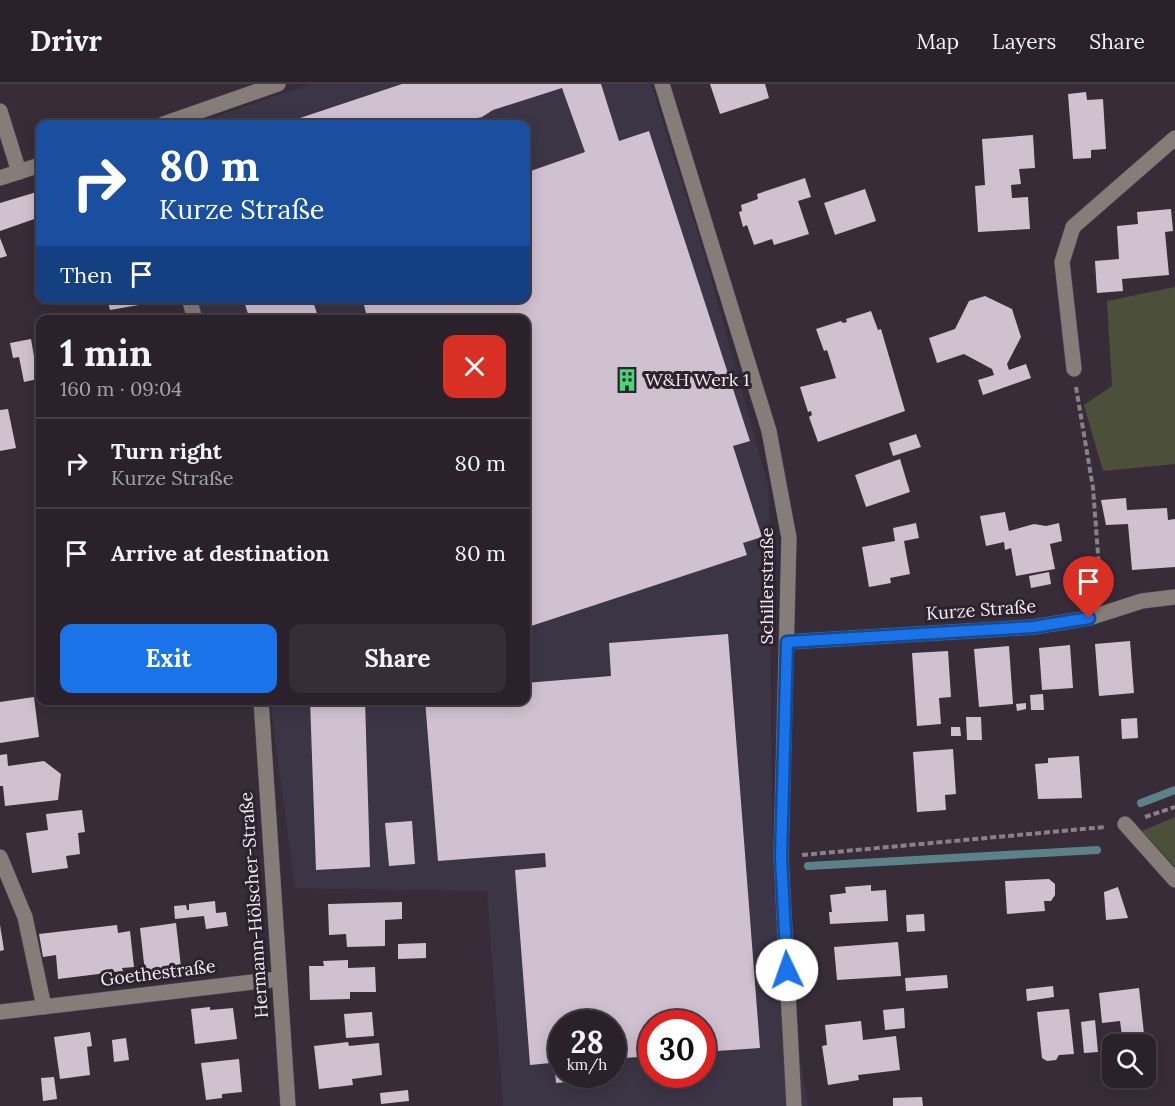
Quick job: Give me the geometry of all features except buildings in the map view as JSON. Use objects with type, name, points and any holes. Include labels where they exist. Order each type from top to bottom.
[{"type":"street","points":[[174,120],[278,84]]},
{"type":"street","name":"Schillerstraße","points":[[662,84],[769,431],[789,538],[781,857],[794,1106]]},
{"type":"street","points":[[0,111],[19,172]]},
{"type":"street","points":[[1074,369],[1062,262],[1073,227],[1175,138]]},
{"type":"street","points":[[0,178],[36,166]]},
{"type":"street","name":"Kurze Straße","points":[[787,642],[1033,627],[1103,615],[1142,601],[1175,597]]},
{"type":"street","name":"Hermann-Hölscher-Straße","points":[[261,705],[288,1106]]},
{"type":"street","points":[[1125,824],[1175,880]]},
{"type":"street","points":[[0,857],[25,917],[44,1007]]},
{"type":"street","name":"Goethestraße","points":[[0,1012],[278,979]]},
{"type":"path","points":[[1074,369],[1077,406],[1093,488],[1103,615]]},
{"type":"path","points":[[781,857],[1076,832],[1125,824],[1175,807]]},
{"type":"shaded area","points":[[311,84],[651,84],[706,260],[769,489],[773,887],[808,1106],[503,1106],[487,891],[295,888],[271,705],[530,705],[530,315],[198,315],[193,303],[530,303],[530,120],[206,120]]},
{"type":"green space","points":[[1175,287],[1175,464],[1103,471],[1084,405],[1112,386],[1107,301]]},
{"type":"green space","points":[[1175,817],[1175,867],[1142,831]]},
{"type":"waterway","points":[[1141,803],[1175,790]]},
{"type":"waterway","points":[[808,866],[1097,850]]},
{"type":"place","name":"W&H Werk 1","points":[[627,380]]},
{"type":"route","points":[[787,970],[781,857],[787,642],[1033,627],[1089,618]]}]
